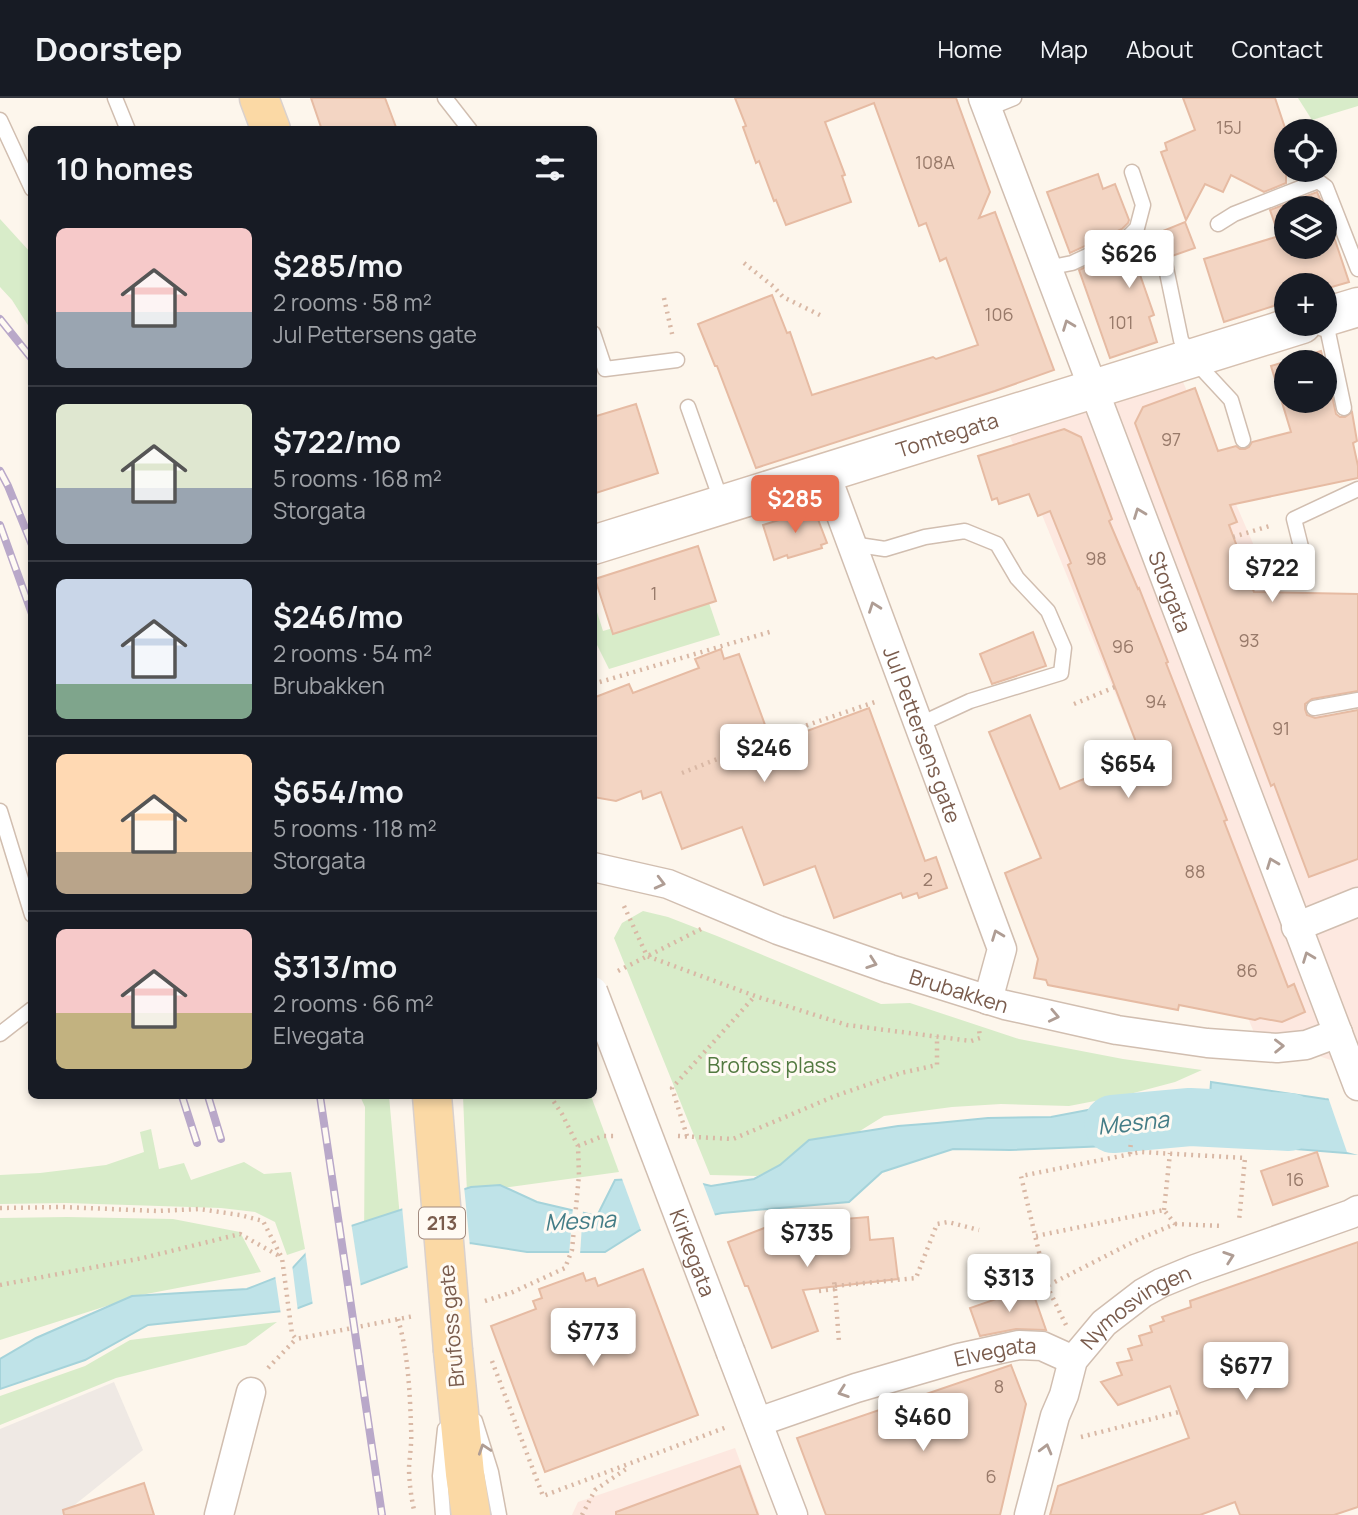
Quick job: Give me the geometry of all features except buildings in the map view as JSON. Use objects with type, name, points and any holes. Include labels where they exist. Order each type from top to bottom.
[{"type":"main road","points":[[259,98],[270,126]]},
{"type":"main road","points":[[1337,313],[1358,307]]},
{"type":"main road","name":"Tomtegata","points":[[597,544],[847,461],[1274,333]]},
{"type":"main road","name":"Brufoss gate","points":[[432,1099],[471,1354],[465,1474],[471,1515]]},
{"type":"street","name":"Storgata","points":[[985,103],[1358,1086]]},
{"type":"street","name":"Jul Pettersens gate","points":[[847,461],[851,544],[1002,949],[988,1000]]},
{"type":"street","name":"Brubakken","points":[[597,868],[668,884],[778,930],[1005,1005],[1117,1030],[1207,1043],[1277,1048],[1306,1045],[1338,1034]]},
{"type":"street","points":[[1296,926],[1358,902]]},
{"type":"street","name":"Kirkegata","points":[[597,1001],[793,1515]]},
{"type":"street","name":"Nymosvingen","points":[[1030,1515],[1055,1416],[1064,1395],[1073,1360],[1104,1323],[1143,1293],[1161,1283],[1358,1210]]},
{"type":"street","name":"Elvegata","points":[[758,1422],[856,1388],[959,1358],[1019,1345],[1042,1346],[1073,1360]]},
{"type":"street","points":[[219,1515],[251,1392]]},
{"type":"lane","points":[[115,98],[126,126]]},
{"type":"lane","points":[[445,98],[467,126]]},
{"type":"lane","points":[[985,103],[1014,98]]},
{"type":"lane","points":[[0,120],[28,180]]},
{"type":"lane","points":[[1047,268],[1072,263],[1128,237],[1137,228],[1143,205],[1132,172]]},
{"type":"lane","points":[[1218,224],[1234,214],[1318,181],[1326,187],[1358,269]]},
{"type":"lane","points":[[1165,263],[1181,341],[1192,358],[1231,400],[1243,440]]},
{"type":"lane","points":[[1329,336],[1343,408]]},
{"type":"lane","points":[[597,345],[605,369],[677,360]]},
{"type":"lane","points":[[688,407],[723,504]]},
{"type":"lane","points":[[1305,563],[1294,519],[1358,489]]},
{"type":"lane","points":[[851,544],[885,549],[925,537],[965,531],[997,544],[1017,578],[1048,611],[1065,648],[1061,673],[970,701],[918,725]]},
{"type":"lane","points":[[1314,708],[1358,700]]},
{"type":"lane","points":[[0,811],[28,902]]},
{"type":"lane","points":[[0,1034],[28,1012]]},
{"type":"lane","points":[[443,1515],[440,1476],[471,1354]]},
{"type":"lane","points":[[471,1354],[499,1515]]},
{"type":"path","points":[[744,263],[783,297],[824,317]]},
{"type":"path","points":[[1233,537],[1294,519]]},
{"type":"path","points":[[597,683],[773,631]]},
{"type":"path","points":[[1074,704],[1115,687]]},
{"type":"path","points":[[682,773],[778,735],[906,692]]},
{"type":"path","points":[[622,902],[647,956],[755,996],[846,1025],[971,1041],[980,1038],[980,1029],[974,1028]]},
{"type":"path","points":[[618,971],[703,928]]},
{"type":"path","points":[[687,1136],[672,1088],[755,996]]},
{"type":"path","points":[[673,1136],[733,1139],[835,1096],[901,1073],[937,1065],[937,1036]]},
{"type":"path","points":[[552,1099],[578,1146],[579,1175],[572,1250]]},
{"type":"path","points":[[578,1146],[603,1136],[617,1136]]},
{"type":"path","points":[[1130,1154],[1131,1140]]},
{"type":"path","points":[[1070,1332],[1047,1286],[1021,1176],[1141,1152],[1245,1158],[1239,1226]]},
{"type":"path","points":[[1170,1153],[1164,1210],[1175,1224]]},
{"type":"path","points":[[0,1208],[63,1207],[157,1211],[199,1209],[262,1221],[282,1258],[294,1336],[251,1392]]},
{"type":"path","points":[[1036,1236],[1164,1210]]},
{"type":"path","points":[[819,1291],[835,1286],[915,1278],[937,1224],[948,1222],[979,1230]]},
{"type":"path","points":[[1047,1286],[1139,1239],[1175,1224],[1231,1226]]},
{"type":"path","points":[[0,1285],[143,1258],[240,1234],[282,1258]]},
{"type":"path","points":[[835,1286],[839,1342]]},
{"type":"path","points":[[398,1319],[409,1392],[410,1479],[414,1510]]},
{"type":"path","points":[[471,1354],[543,1496],[727,1427]]},
{"type":"path","points":[[1079,1438],[1179,1412]]},
{"type":"path","points":[[582,1515],[595,1490],[635,1462]]},
{"type":"shaded area","points":[[1180,375],[1333,728],[1358,734],[1358,1069],[1255,1035],[1006,427]]},
{"type":"shaded area","points":[[114,1382],[143,1450],[62,1515],[0,1515],[0,1429]]},
{"type":"shaded area","points":[[735,1448],[760,1515],[572,1515],[578,1502]]},
{"type":"green space","points":[[1298,98],[1358,98],[1358,106],[1311,119]]},
{"type":"green space","points":[[0,219],[28,250],[28,325],[0,287]]},
{"type":"green space","points":[[708,600],[720,635],[609,669],[597,645],[597,612],[603,631]]},
{"type":"green space","name":"Brofoss plass","points":[[643,911],[668,917],[717,936],[881,1004],[910,1003],[1019,1039],[1123,1059],[1202,1070],[1175,1082],[1069,1106],[1001,1104],[884,1116],[834,1147],[757,1176],[710,1175],[614,938],[622,923]]},
{"type":"green space","points":[[361,1099],[389,1099],[400,1218],[364,1240],[365,1107]]},
{"type":"green space","points":[[463,1099],[592,1099],[619,1172],[467,1193]]},
{"type":"green space","points":[[151,1129],[159,1169],[184,1163],[191,1180],[244,1162],[264,1174],[291,1172],[305,1249],[287,1255],[275,1222],[255,1212],[221,1208],[66,1203],[0,1204],[0,1175],[106,1165],[144,1152],[140,1132]]},
{"type":"green space","points":[[0,1218],[173,1219],[240,1232],[261,1272],[141,1295],[0,1340]]},
{"type":"green space","points":[[277,1322],[246,1345],[116,1378],[0,1425],[0,1396],[85,1366],[130,1340]]},
{"type":"water","points":[[1211,1082],[1358,1102],[1358,1154],[1207,1142]]},
{"type":"water","points":[[1195,1095],[1192,1140],[1122,1136],[1108,1146],[1010,1150],[953,1149],[882,1172],[849,1202],[722,1213],[640,1230],[605,1252],[527,1252],[470,1243],[293,1310],[148,1325],[85,1360],[0,1389],[0,1359],[36,1338],[132,1296],[247,1289],[288,1273],[323,1235],[471,1187],[500,1185],[537,1202],[597,1216],[615,1180],[674,1177],[711,1186],[754,1179],[780,1165],[809,1140],[898,1126],[988,1118],[1051,1117]]},
{"type":"pier","points":[[1328,1097],[1358,1101],[1358,1155],[1347,1152]]},
{"type":"pier","points":[[675,1174],[702,1181],[716,1218],[642,1233],[621,1176]]},
{"type":"pier","points":[[464,1186],[470,1247],[408,1269],[402,1206]]},
{"type":"pier","points":[[573,1207],[583,1210],[580,1255],[569,1255]]},
{"type":"pier","points":[[351,1222],[361,1287],[313,1306],[305,1250],[321,1232]]},
{"type":"pier","points":[[292,1264],[298,1312],[281,1315],[275,1275]]},
{"type":"waterway","name":"Mesna","points":[[1113,1124],[1190,1117],[1289,1122]]},
{"type":"railway","points":[[0,319],[28,354]]},
{"type":"railway","points":[[0,471],[28,535]]},
{"type":"railway","points":[[0,525],[28,603]]},
{"type":"railway","points":[[183,1099],[197,1143]]},
{"type":"railway","points":[[209,1099],[221,1139]]},
{"type":"railway","points":[[320,1099],[382,1515]]}]
